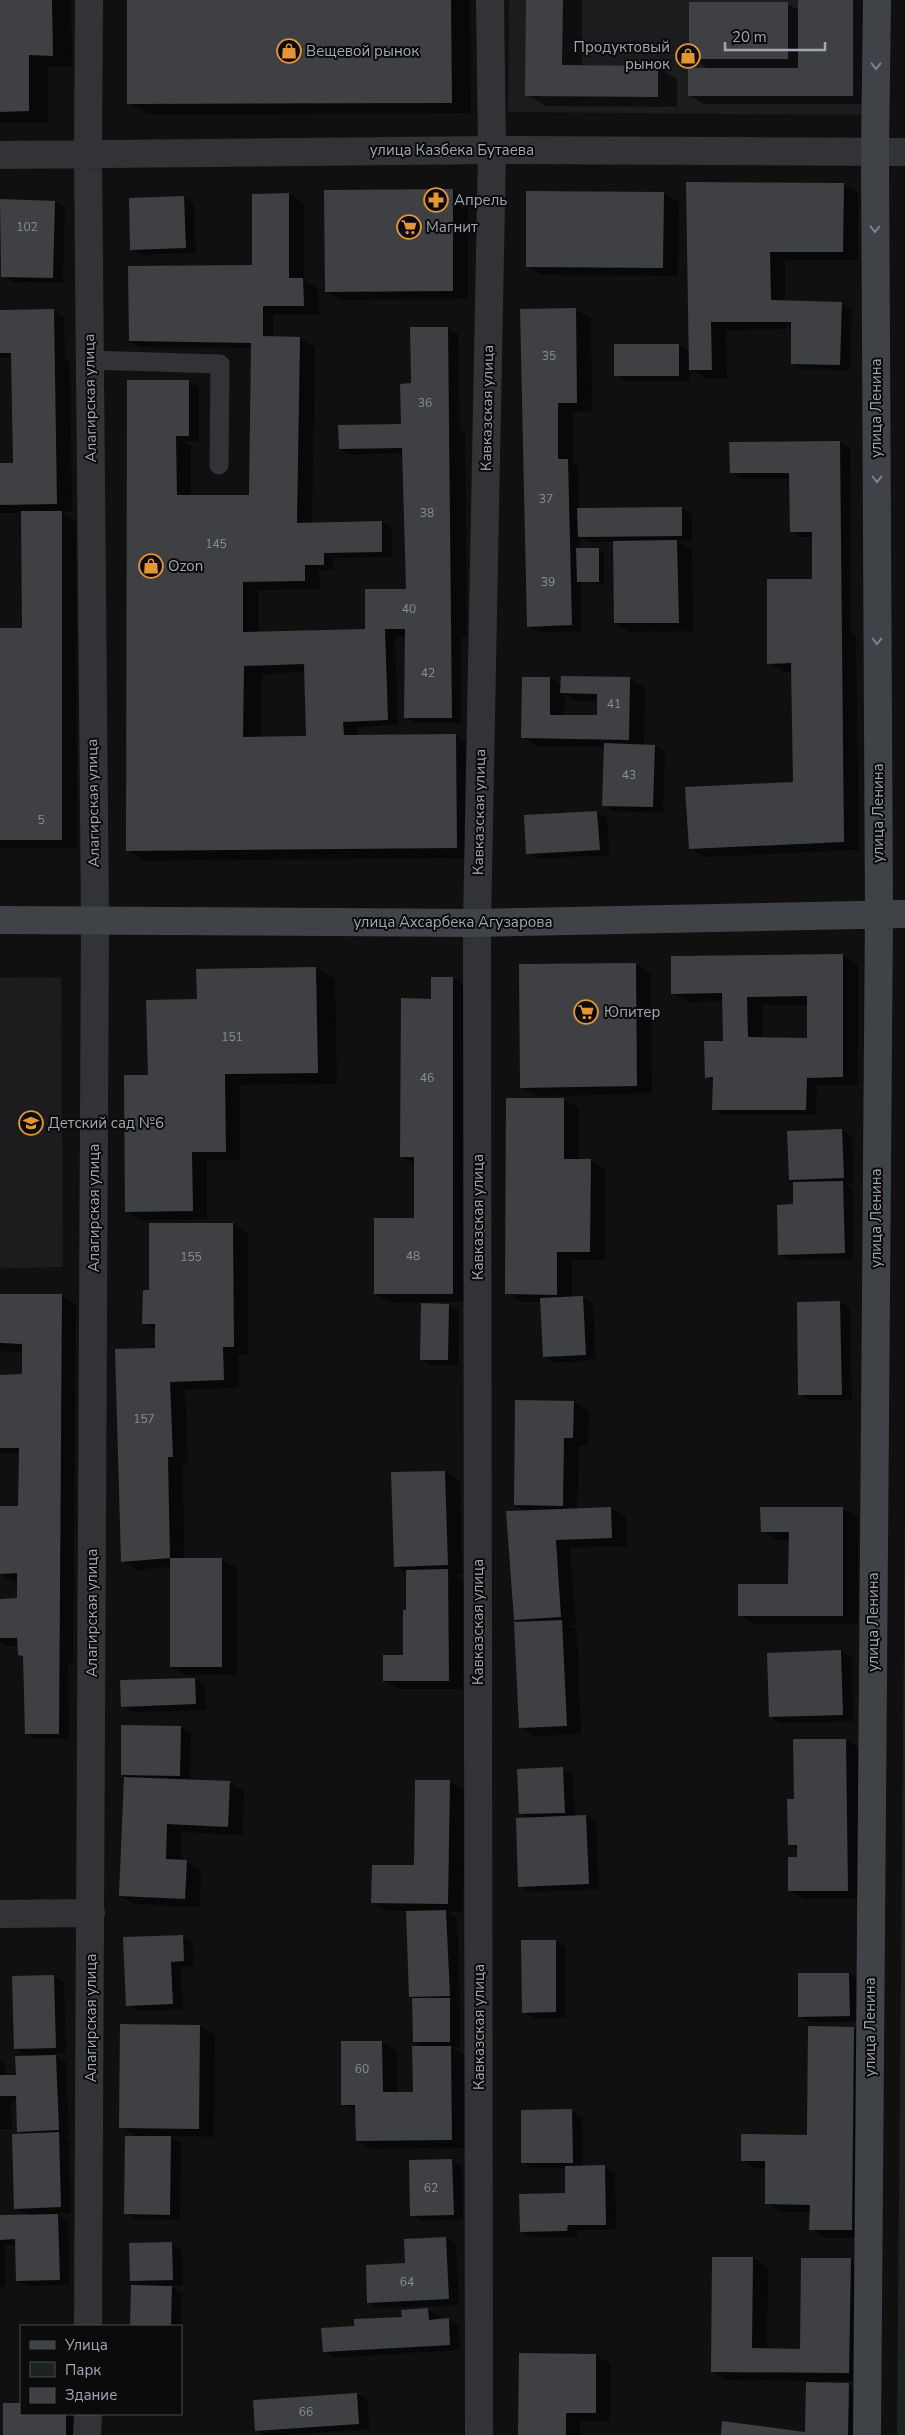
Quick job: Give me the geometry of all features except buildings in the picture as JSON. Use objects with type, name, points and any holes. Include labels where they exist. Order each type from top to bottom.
[{"type":"street","name":"Алагирская улица","points":[[88,2325],[92,1913],[94,921],[89,360],[89,0]]},
{"type":"street","name":"Кавказская улица","points":[[479,2435],[477,923],[492,150],[490,0]]},
{"type":"street","name":"улица Ленина","points":[[867,2435],[892,914],[875,151],[877,0]]},
{"type":"street","name":"улица Казбека Бутаева","points":[[0,155],[492,150],[905,152]]},
{"type":"street","name":"улица Ахсарбека Агузарова","points":[[0,920],[477,923],[892,914]]},
{"type":"street","points":[[0,1914],[92,1913]]},
{"type":"street","points":[[87,2435],[88,2415]]},
{"type":"lane","points":[[89,360],[220,364],[219,465]]},
{"type":"shaded area","name":"Продуктовый рынок","points":[[509,0],[868,0],[867,115],[508,112]]},
{"type":"shaded area","name":"Детский сад №6","points":[[61,977],[63,1267],[0,1268],[0,978]]},
{"type":"green space","points":[[905,1514],[905,2435],[897,2435]]},
{"type":"place","name":"Вещевой рынок","points":[[289,51]]},
{"type":"place","name":"Продуктовый рынок","points":[[688,56]]},
{"type":"place","name":"Апрель","points":[[436,200]]},
{"type":"place","name":"Магнит","points":[[409,227]]},
{"type":"place","name":"Ozon","points":[[151,566]]},
{"type":"place","name":"Юпитер","points":[[586,1012]]},
{"type":"place","name":"Детский сад №6","points":[[31,1123]]}]
